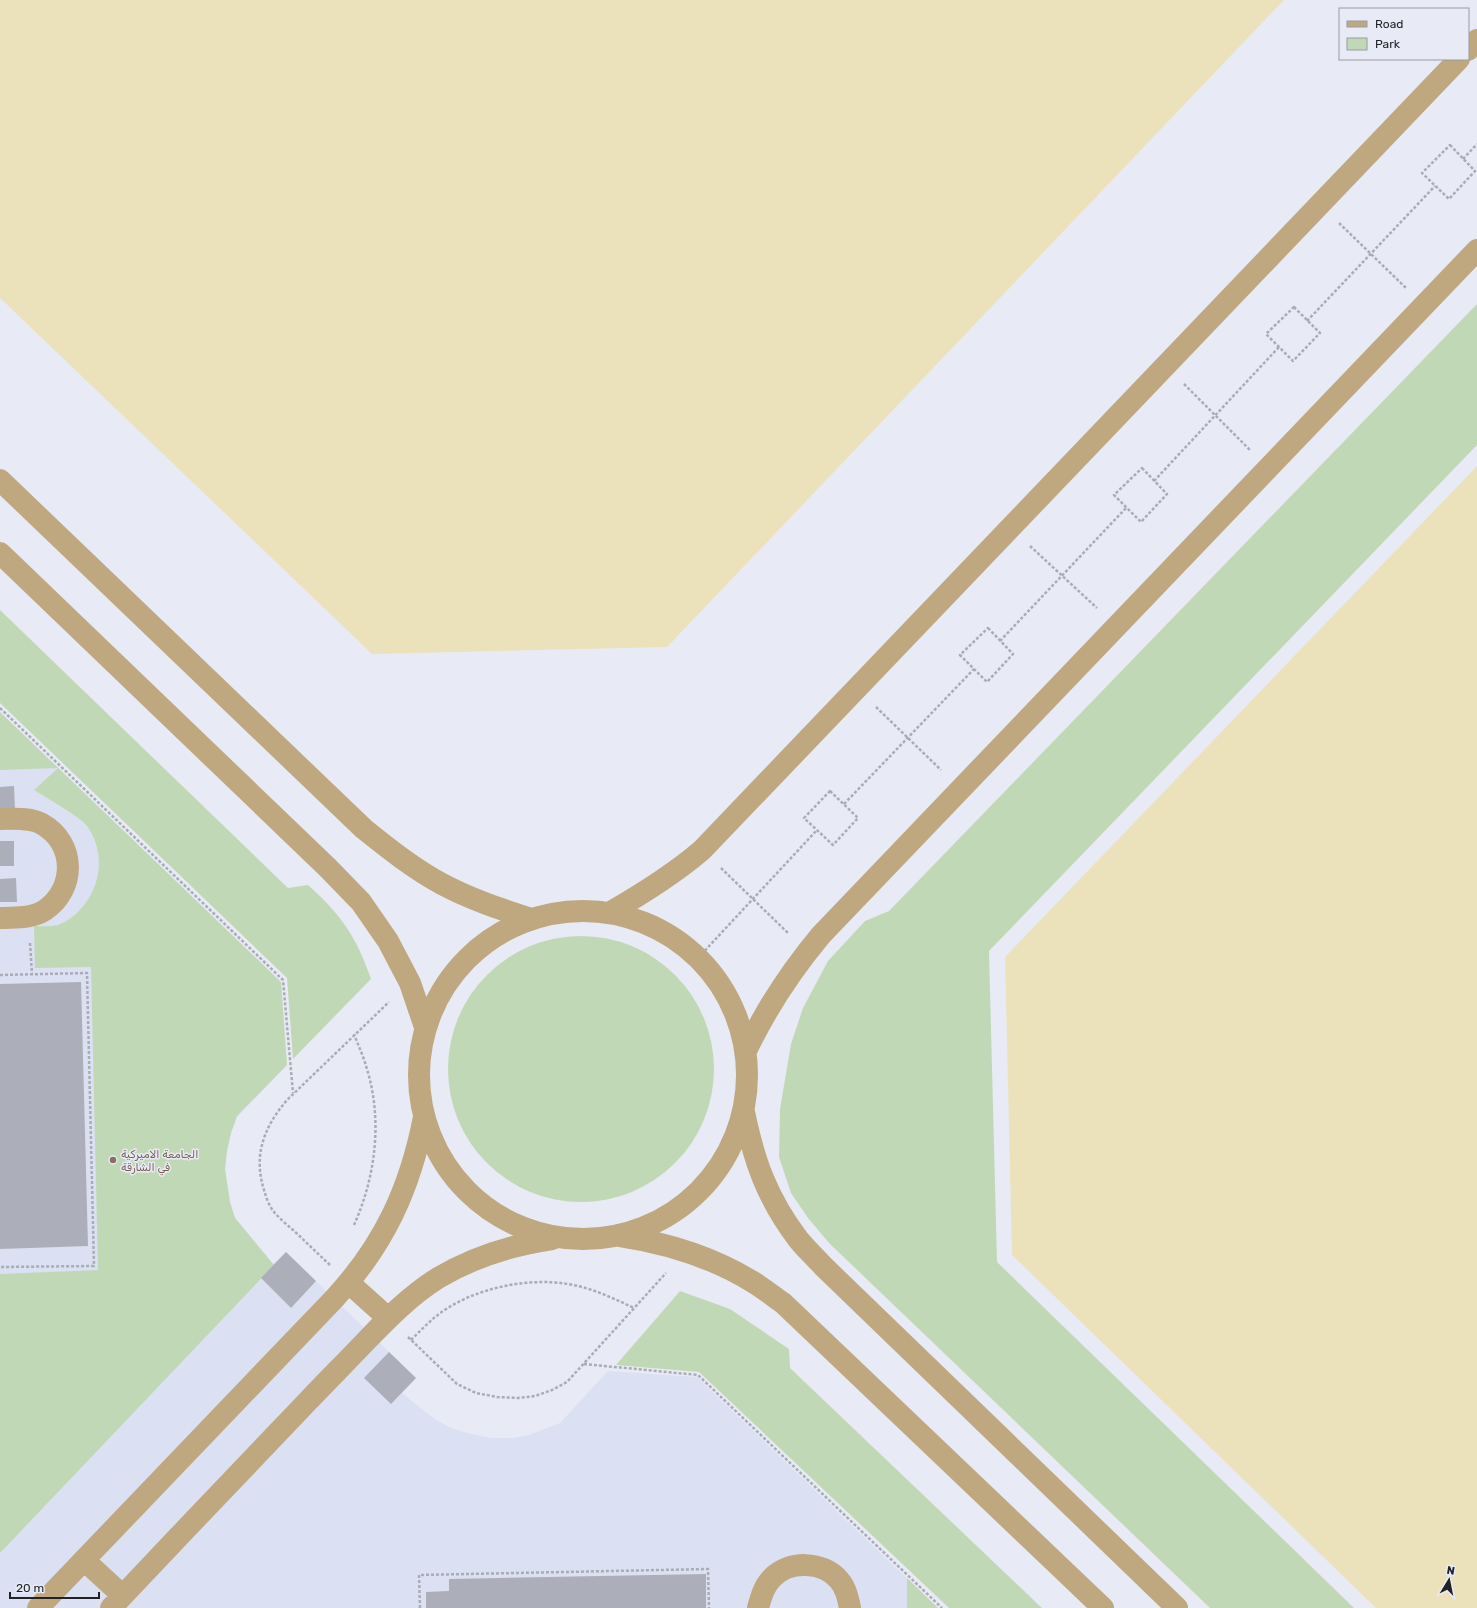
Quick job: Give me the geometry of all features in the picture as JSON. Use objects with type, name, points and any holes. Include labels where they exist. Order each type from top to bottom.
[{"type":"street","points":[[1469,49],[1477,40]]},
{"type":"street","points":[[609,913],[657,885],[680,869],[702,850],[1458,60]]},
{"type":"street","points":[[746,1051],[758,1024],[772,1001],[821,935],[1477,250]]},
{"type":"street","points":[[0,480],[364,829],[401,859],[442,884],[485,904],[531,919]]},
{"type":"street","points":[[0,553],[328,868],[361,902],[384,934],[410,982],[425,1027]]},
{"type":"street","points":[[0,819],[21,819],[42,824],[58,837],[67,856],[68,877],[60,896],[44,910],[29,916],[0,918]]},
{"type":"street","points":[[84,1560],[116,1602],[388,1318],[412,1296],[439,1278],[467,1263],[498,1251],[529,1242],[561,1237],[588,1238],[615,1236],[633,1231],[668,1215],[698,1192],[711,1178],[732,1146],[744,1109],[747,1090],[746,1051],[739,1023],[730,1001],[714,976],[698,958],[682,944],[654,927],[629,917],[609,913],[578,911],[546,915],[512,926],[495,936],[465,960],[452,975],[441,991],[425,1027],[421,1042],[418,1072],[424,1117],[430,1136],[442,1158],[460,1184],[474,1198],[506,1220],[524,1228],[561,1237]]},
{"type":"street","points":[[744,1109],[751,1145],[762,1179],[778,1211],[798,1240],[834,1277],[1177,1608]]},
{"type":"street","points":[[38,1608],[349,1283],[365,1262],[392,1217],[411,1169],[424,1117]]},
{"type":"street","points":[[615,1236],[651,1241],[687,1251],[721,1264],[753,1282],[783,1303],[1103,1608]]},
{"type":"street","points":[[349,1283],[388,1318]]},
{"type":"street","points":[[758,1608],[762,1592],[773,1577],[788,1567],[806,1565],[824,1569],[838,1579],[848,1594],[850,1608]]},
{"type":"path","points":[[1463,159],[1477,144]]},
{"type":"path","points":[[1450,145],[1475,171],[1449,199],[1435,186],[1422,173],[1450,145]]},
{"type":"path","points":[[1307,321],[1435,186]]},
{"type":"path","points":[[1320,205],[1424,305]]},
{"type":"path","points":[[1294,307],[1320,333],[1293,361],[1279,347],[1266,334],[1294,307]]},
{"type":"path","points":[[1154,481],[1279,347]]},
{"type":"path","points":[[1165,366],[1268,467]]},
{"type":"path","points":[[1142,468],[1167,494],[1141,522],[1126,508],[1114,495],[1142,468]]},
{"type":"path","points":[[1000,641],[1126,508]]},
{"type":"path","points":[[1011,528],[1116,626]]},
{"type":"path","points":[[988,628],[1013,654],[986,682],[974,670],[960,655],[988,628]]},
{"type":"path","points":[[844,804],[974,670]]},
{"type":"path","points":[[857,688],[961,789]]},
{"type":"path","points":[[0,708],[283,980],[293,1093]]},
{"type":"path","points":[[830,791],[858,818],[833,845],[817,830],[804,818],[830,791]]},
{"type":"path","points":[[698,958],[817,830]]},
{"type":"path","points":[[702,850],[807,952]]},
{"type":"path","points":[[29,916],[32,974]]},
{"type":"path","points":[[0,975],[87,973],[94,1266],[0,1267]]},
{"type":"path","points":[[349,1283],[274,1212],[266,1197],[261,1182],[259,1165],[261,1150],[266,1131],[275,1114],[293,1093],[410,982]]},
{"type":"path","points":[[352,1230],[364,1204],[372,1171],[376,1136],[374,1101],[367,1067],[354,1034]]},
{"type":"path","points":[[388,1318],[457,1384],[476,1393],[497,1397],[518,1398],[535,1396],[552,1390],[567,1382],[687,1251]]},
{"type":"path","points":[[330,1266],[334,1260]]},
{"type":"path","points":[[411,1340],[436,1316],[466,1299],[499,1287],[534,1282],[569,1284],[603,1293],[634,1308]]},
{"type":"path","points":[[584,1364],[698,1374],[942,1608]]},
{"type":"path","points":[[420,1608],[419,1574],[708,1569],[709,1608]]},
{"type":"shaded area","name":"الجامعة الاميركية في الشارقة","points":[[0,712],[281,982],[287,1065],[237,1117],[231,1133],[225,1169],[230,1202],[235,1218],[273,1264],[286,1252],[416,1378],[402,1393],[433,1418],[451,1428],[492,1438],[513,1438],[529,1435],[560,1423],[608,1371],[697,1377],[938,1608],[0,1608]]},
{"type":"green space","points":[[1477,304],[1477,445],[989,951],[997,1262],[1354,1608],[1210,1608],[829,1243],[808,1218],[791,1193],[779,1157],[780,1109],[791,1044],[803,1008],[828,961],[865,921],[889,911]]},
{"type":"green space","points":[[0,610],[288,888],[308,885],[330,906],[347,928],[360,951],[371,979],[293,1059],[287,978],[0,703]]},
{"type":"green space","points":[[0,712],[281,982],[287,1065],[237,1116],[231,1133],[225,1169],[230,1202],[235,1218],[274,1265],[0,1553],[0,1274],[98,1270],[91,967],[35,968],[34,926],[58,925],[76,914],[84,905],[96,883],[99,860],[93,837],[84,822],[34,790],[58,768],[0,770]]},
{"type":"green space","points":[[568,936],[594,936],[607,938],[632,946],[655,958],[675,975],[692,995],[704,1018],[712,1043],[714,1069],[712,1095],[704,1120],[692,1143],[675,1163],[655,1180],[632,1192],[607,1200],[594,1202],[568,1202],[542,1196],[518,1186],[497,1172],[478,1153],[464,1132],[454,1108],[448,1082],[448,1056],[454,1030],[464,1006],[478,985],[497,966],[518,952],[542,942]]},
{"type":"green space","points":[[680,1291],[730,1309],[789,1349],[790,1368],[1042,1608],[949,1608],[699,1372],[616,1365]]},
{"type":"green space","points":[[907,1578],[938,1608],[907,1608]]},
{"type":"sand","points":[[0,0],[1284,0],[667,647],[372,654],[0,298]]},
{"type":"sand","points":[[1477,466],[1477,1608],[1376,1608],[1012,1255],[1005,957]]},
{"type":"building","points":[[14,786],[15,810],[0,810],[0,787]]},
{"type":"building","points":[[0,841],[14,841],[14,866],[0,866]]},
{"type":"building","points":[[16,878],[17,902],[0,902],[0,879]]},
{"type":"building","points":[[81,982],[88,1246],[0,1249],[0,984]]},
{"type":"building","points":[[286,1252],[316,1281],[291,1308],[261,1278]]},
{"type":"building","points":[[389,1352],[416,1378],[391,1404],[364,1378]]},
{"type":"building","points":[[706,1574],[706,1608],[426,1608],[426,1592],[449,1591],[449,1579]]},
{"type":"place","name":"الجامعة الاميركية في الشارقة","points":[[113,1160]]}]
